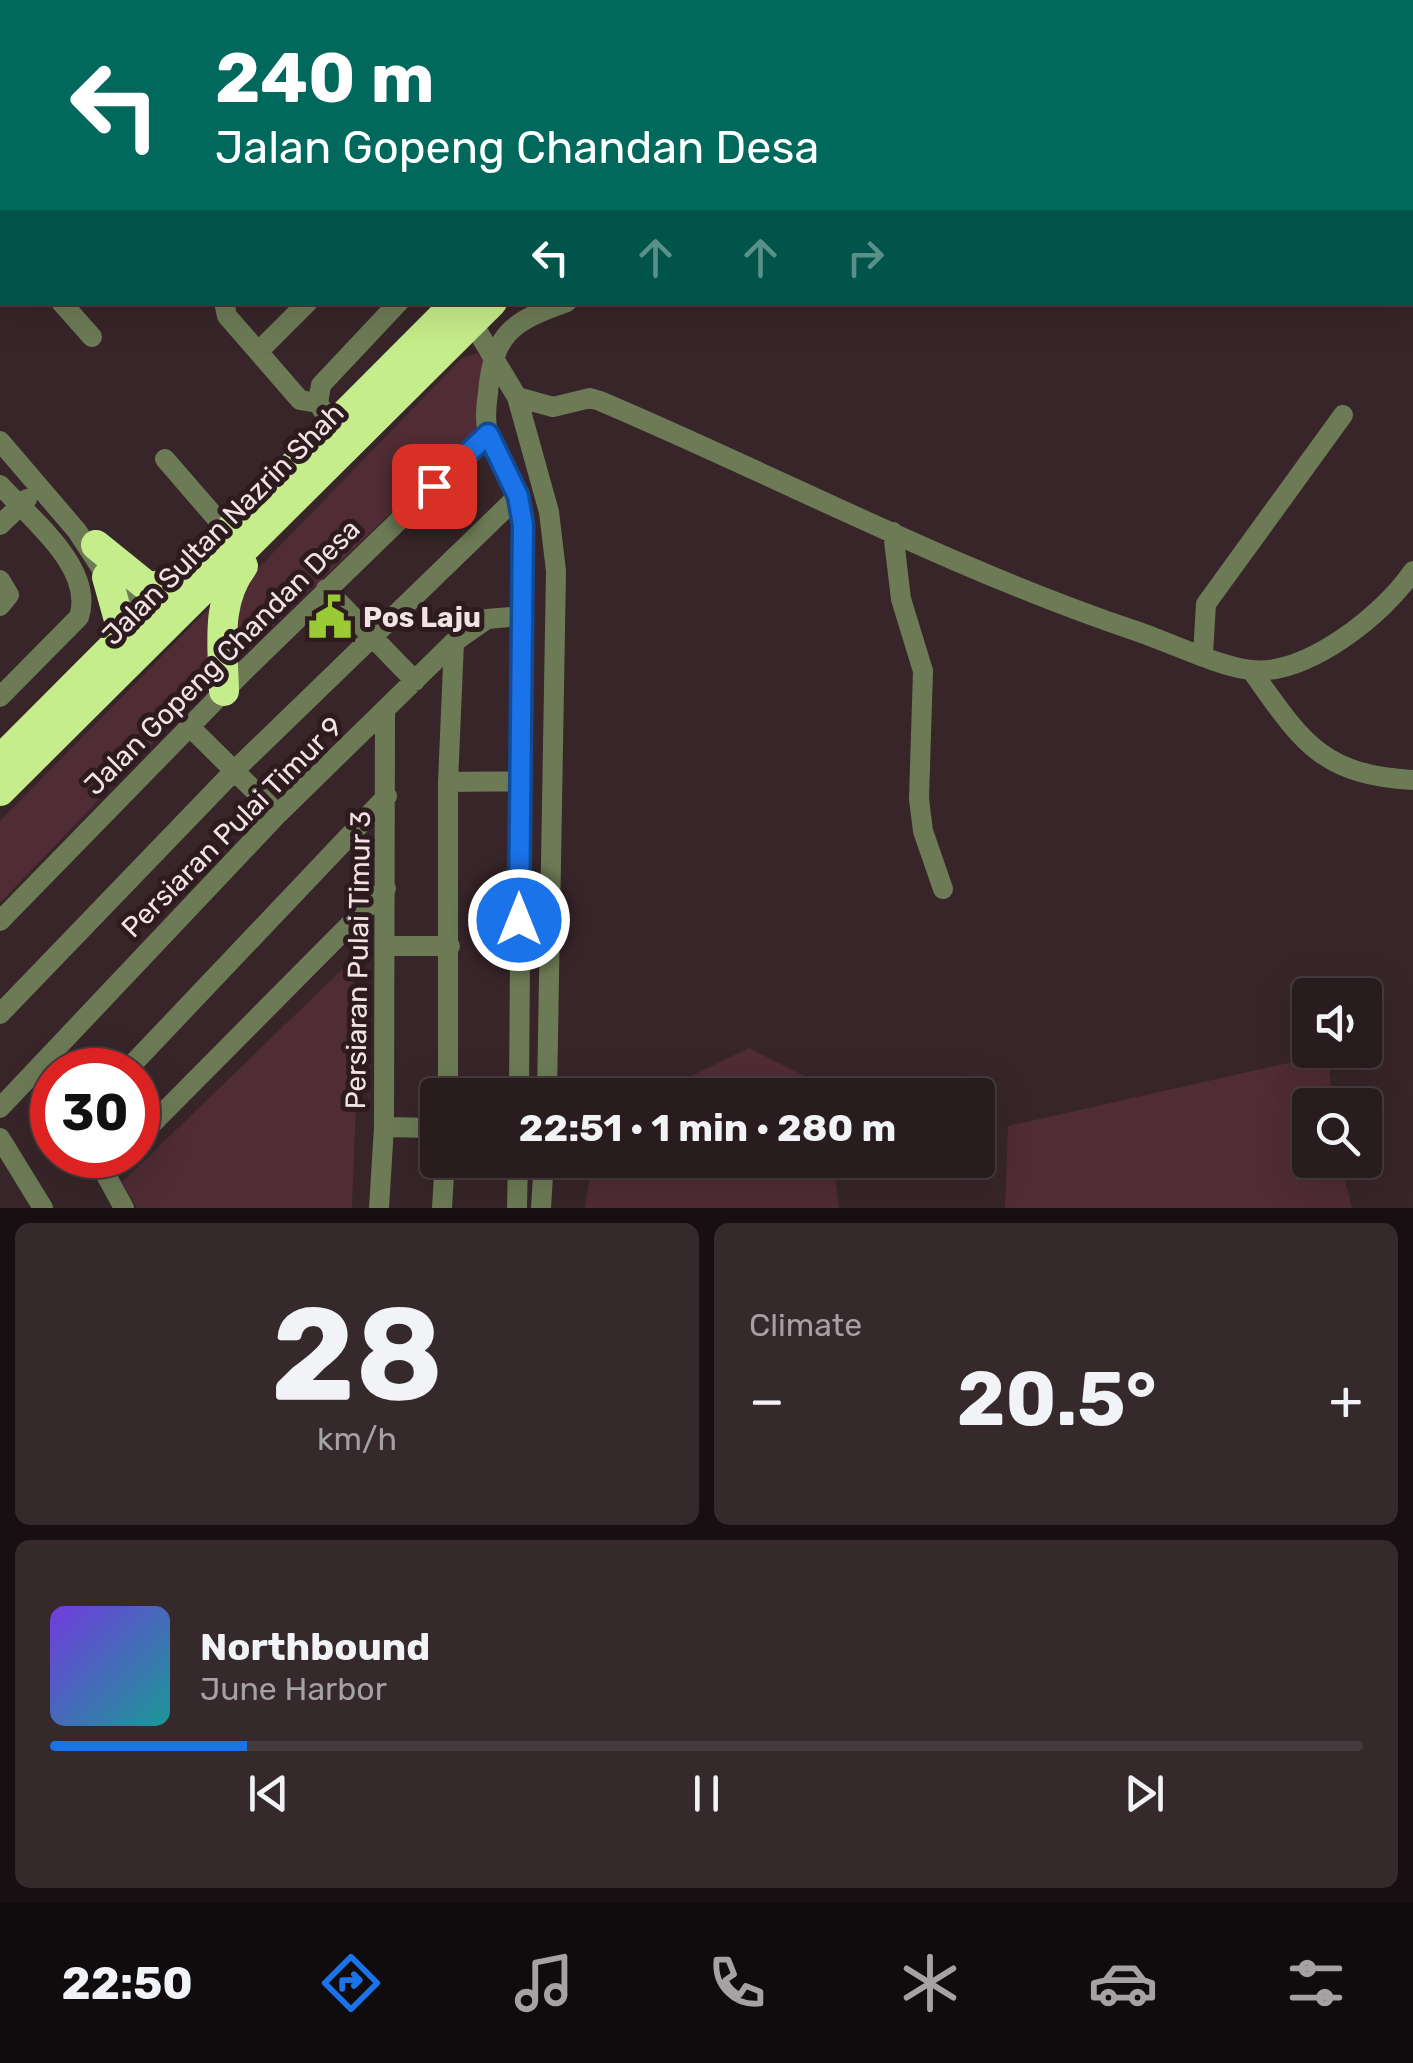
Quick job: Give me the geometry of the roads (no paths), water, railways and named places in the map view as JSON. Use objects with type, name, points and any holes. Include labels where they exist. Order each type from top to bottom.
[{"type":"highway","name":"Jalan Sultan Nazrin Shah","points":[[0,791],[13,762],[118,643],[150,618],[229,534],[326,414],[475,307]]},
{"type":"highway","name":"Jalan Sultan Nazrin Shah","points":[[13,762],[268,525],[475,307]]},
{"type":"highway","points":[[13,762],[55,727],[150,618],[233,548],[268,525]]},
{"type":"highway","points":[[224,691],[226,593],[268,525]]},
{"type":"highway","points":[[87,538],[148,587],[180,584]]},
{"type":"highway","points":[[107,577],[118,620],[118,643]]},
{"type":"street","points":[[65,305],[92,337]]},
{"type":"street","points":[[225,305],[227,316],[300,400],[326,414]]},
{"type":"street","points":[[259,352],[305,305]]},
{"type":"street","points":[[326,414],[321,384],[395,305]]},
{"type":"street","points":[[519,1078],[523,525],[518,496],[488,434],[486,409],[494,354],[501,340],[521,320],[559,305]]},
{"type":"street","points":[[475,307],[516,396],[549,512],[556,571],[547,1078]]},
{"type":"street","points":[[516,396],[553,407],[590,398],[1067,608],[1252,670],[1310,654],[1364,626],[1413,571]]},
{"type":"street","points":[[1203,654],[1206,604],[1344,415]]},
{"type":"street","name":"Jalan Gopeng Chandan Desa","points":[[0,922],[326,588],[488,434]]},
{"type":"street","points":[[0,440],[87,538],[150,618]]},
{"type":"street","points":[[165,458],[229,534]]},
{"type":"street","points":[[0,484],[76,573],[82,587],[79,617],[0,696]]},
{"type":"street","points":[[0,526],[40,487]]},
{"type":"street","points":[[0,1014],[235,770],[518,496]]},
{"type":"street","points":[[892,532],[901,599],[923,670],[919,800],[923,831],[943,889]]},
{"type":"street","points":[[87,538],[107,577],[150,618]]},
{"type":"street","points":[[0,580],[8,595],[0,606]]},
{"type":"street","points":[[326,588],[416,681]]},
{"type":"street","name":"Persiaran Pulai Timur 9","points":[[58,1048],[278,814],[454,642],[487,619],[522,616]]},
{"type":"street","points":[[448,1078],[448,782],[454,642]]},
{"type":"street","points":[[1252,670],[1298,739],[1344,768],[1413,780]]},
{"type":"street","name":"Persiaran Pulai Timur 3","points":[[379,1208],[384,1127],[385,713]]},
{"type":"street","points":[[189,726],[278,814]]},
{"type":"street","points":[[448,782],[520,781]]},
{"type":"street","points":[[148,1048],[387,796]]},
{"type":"street","points":[[160,1116],[386,888]]},
{"type":"street","points":[[386,946],[450,946]]},
{"type":"street","name":"Persiaran Pulai Timur 9","points":[[0,1108],[30,1077]]},
{"type":"street","points":[[384,1127],[420,1128]]},
{"type":"street","points":[[0,1138],[43,1208]]},
{"type":"street","points":[[107,1178],[124,1208]]},
{"type":"street","points":[[442,1208],[444,1178]]},
{"type":"street","points":[[517,1208],[518,1178]]},
{"type":"street","points":[[541,1208],[543,1178]]},
{"type":"place","name":"Pos Laju","points":[[330,617]]}]
